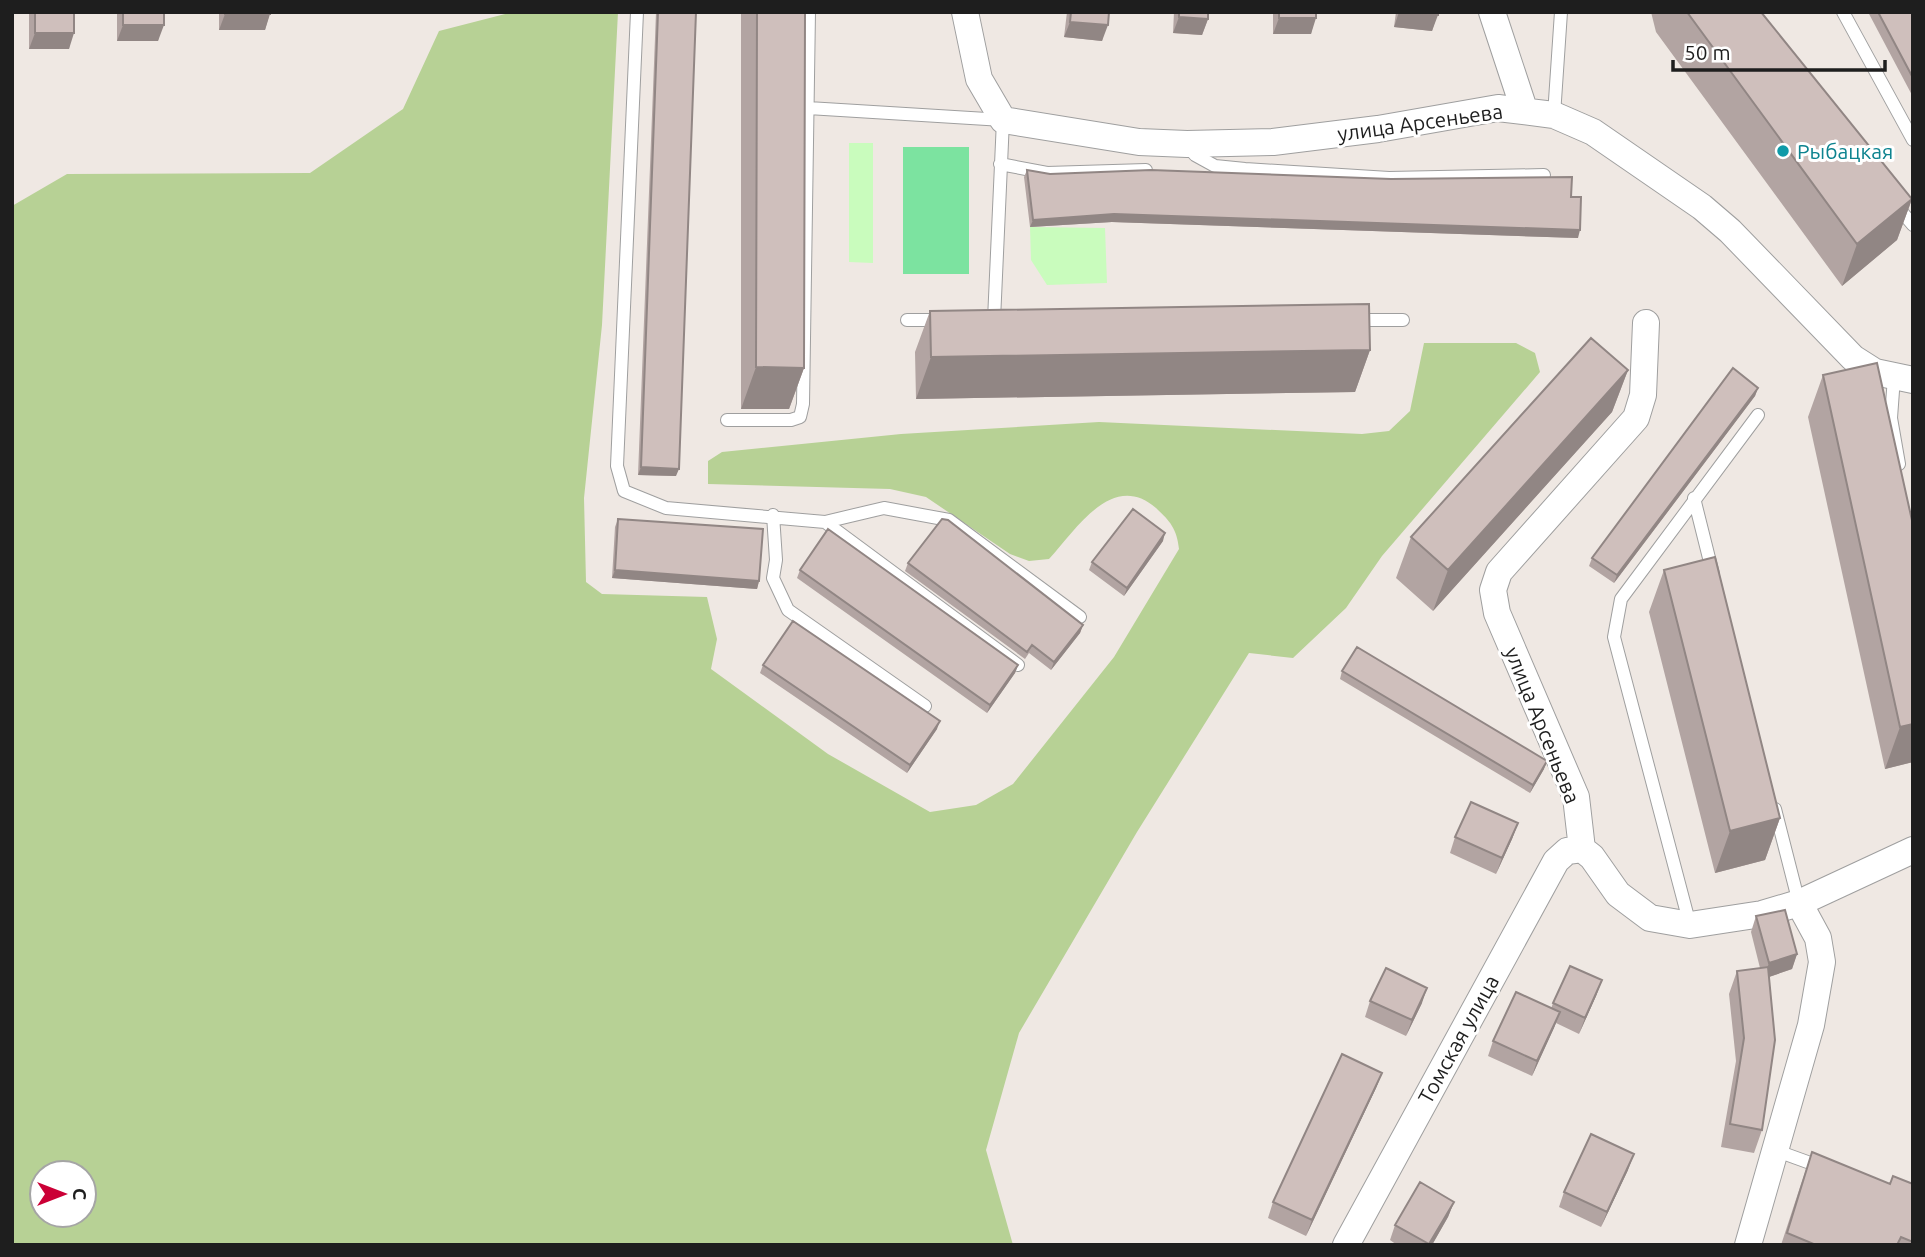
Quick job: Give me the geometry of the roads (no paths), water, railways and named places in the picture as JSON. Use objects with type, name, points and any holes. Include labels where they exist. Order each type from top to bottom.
[{"type":"street","points":[[965,12],[979,79],[1003,120]]},
{"type":"street","points":[[1492,12],[1524,109]]},
{"type":"street","name":"улица Арсеньева","points":[[1003,120],[1126,140],[1187,144],[1273,142],[1378,129],[1498,108],[1524,109],[1554,115],[1593,132],[1702,207],[1730,231],[1853,358],[1875,372],[1903,379]]},
{"type":"street","name":"улица Арсеньева","points":[[1582,849],[1576,797],[1497,613],[1493,590],[1499,572],[1636,418],[1643,395],[1646,323]]},
{"type":"street","points":[[1582,849],[1633,908],[1663,923],[1690,925],[1751,916],[1799,903],[1913,850]]},
{"type":"street","name":"Томская улица","points":[[1346,1245],[1556,861],[1567,851],[1582,849]]},
{"type":"street","points":[[1748,1245],[1777,1152],[1811,1025],[1822,962],[1818,938],[1799,903]]},
{"type":"lane","points":[[636,12],[617,466],[624,491],[666,508],[773,515],[825,522],[884,508],[949,520],[1080,617]]},
{"type":"lane","points":[[727,420],[792,420],[800,416],[803,404],[810,12]]},
{"type":"lane","points":[[1554,115],[1561,12]]},
{"type":"lane","points":[[1843,12],[1913,139]]},
{"type":"lane","points":[[808,108],[1003,120],[994,320]]},
{"type":"lane","points":[[1187,144],[1195,155],[1215,166],[1245,169],[1389,178],[1544,175]]},
{"type":"lane","points":[[1000,164],[1047,173],[1146,170]]},
{"type":"lane","points":[[1888,194],[1913,225]]},
{"type":"lane","points":[[907,320],[957,320]]},
{"type":"lane","points":[[1348,320],[1403,320]]},
{"type":"lane","points":[[1902,476],[1891,418],[1903,379]]},
{"type":"lane","points":[[1690,925],[1614,637],[1621,599],[1758,415]]},
{"type":"lane","points":[[1694,498],[1718,593]]},
{"type":"lane","points":[[773,515],[776,559],[773,578],[788,610],[925,706]]},
{"type":"lane","points":[[825,522],[1018,664]]},
{"type":"lane","points":[[1771,795],[1799,903]]},
{"type":"lane","points":[[1777,1152],[1842,1175]]},
{"type":"place","name":"Рыбацкая","points":[[1783,151]]}]
